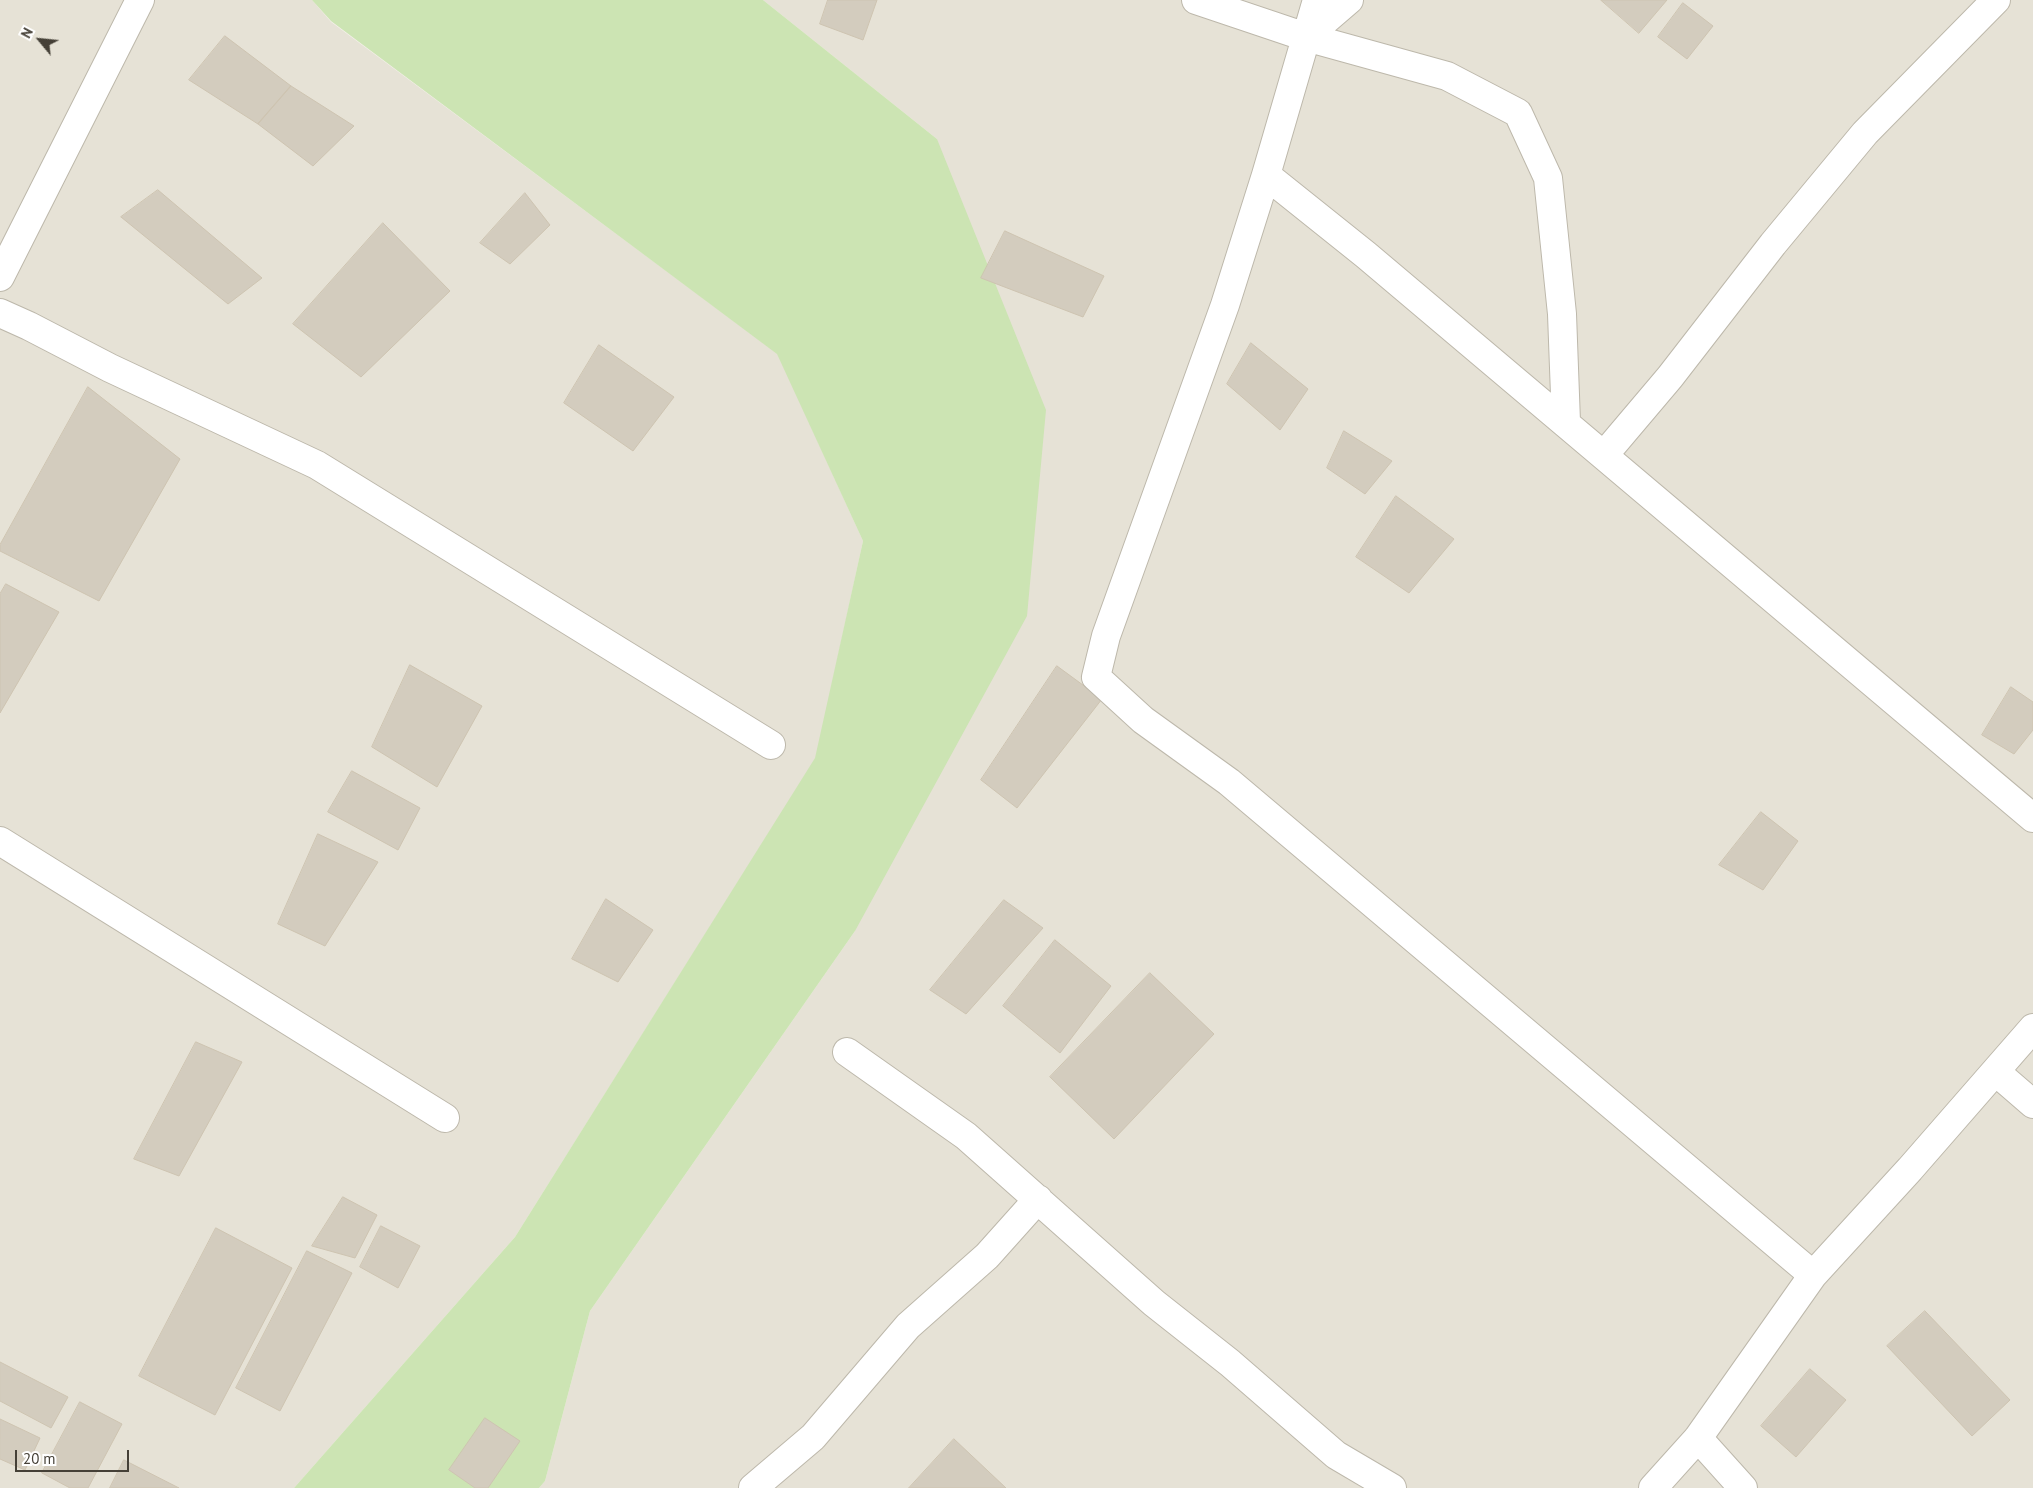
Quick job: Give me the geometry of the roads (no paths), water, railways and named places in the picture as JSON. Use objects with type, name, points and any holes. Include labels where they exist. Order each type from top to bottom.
[{"type":"street","points":[[0,277],[140,0]]},
{"type":"street","points":[[1196,0],[1306,38],[1447,76],[1518,113],[1548,178],[1562,314],[1566,422]]},
{"type":"street","points":[[1317,0],[1266,175],[1225,305],[1106,636],[1096,677],[1142,720],[1230,782],[1813,1274]]},
{"type":"street","points":[[1306,38],[1349,0]]},
{"type":"street","points":[[1604,455],[1670,377],[1773,244],[1865,134],[1996,0]]},
{"type":"street","points":[[1266,175],[1366,254],[2033,818]]},
{"type":"street","points":[[0,313],[110,368],[317,465],[771,745]]},
{"type":"street","points":[[0,841],[445,1118]]},
{"type":"street","points":[[1654,1488],[1698,1438],[1813,1274],[1996,1072],[2033,1028]]},
{"type":"street","points":[[846,1052],[966,1136],[1154,1303],[1230,1363],[1336,1455],[1392,1488]]},
{"type":"street","points":[[1996,1072],[2033,1104]]},
{"type":"street","points":[[753,1488],[813,1437],[908,1326],[987,1256],[1038,1199]]},
{"type":"street","points":[[1698,1438],[1743,1488]]}]
